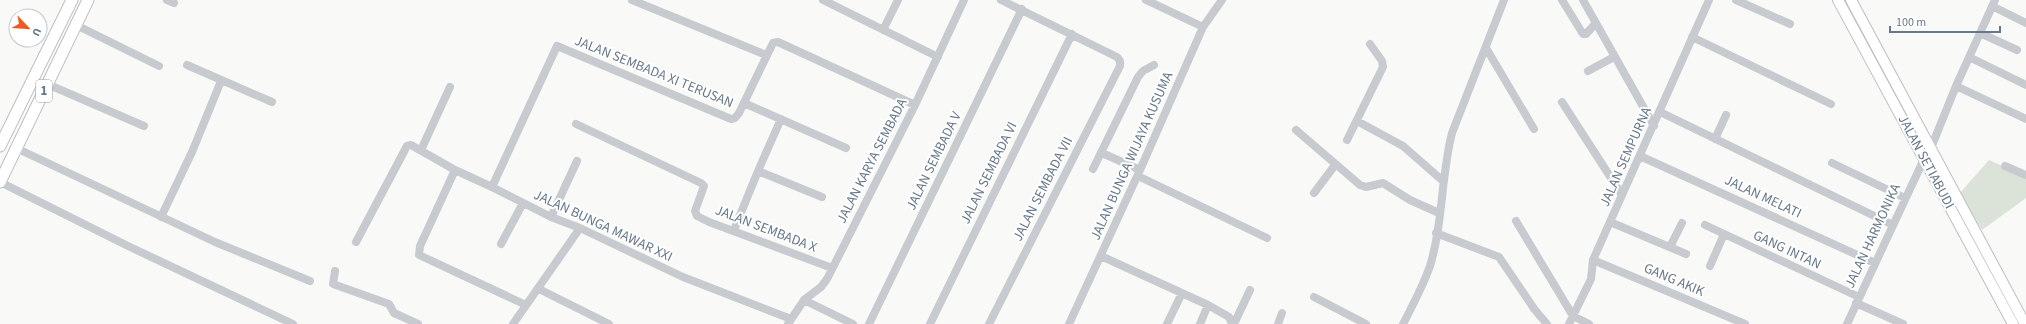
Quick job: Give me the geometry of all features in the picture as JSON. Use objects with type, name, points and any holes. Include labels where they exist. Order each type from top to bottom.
[{"type":"highway","name":"1","points":[[0,146],[72,0]]},
{"type":"highway","name":"1","points":[[0,182],[88,0]]},
{"type":"main road","name":"JALAN SETIABUDI","points":[[1838,0],[2009,321]]},
{"type":"main road","name":"JALAN SETIABUDI","points":[[1851,0],[2026,324]]},
{"type":"street","points":[[632,0],[766,55]]},
{"type":"street","points":[[822,0],[938,57]]},
{"type":"street","points":[[883,30],[898,0]]},
{"type":"street","name":"JALAN KARYA SEMBADA","points":[[790,321],[804,300],[821,287],[832,268],[915,104],[964,0]]},
{"type":"street","points":[[1001,0],[1072,34]]},
{"type":"street","points":[[1146,0],[1203,27]]},
{"type":"street","name":"JALAN BUNGA WIJAYA KUSUMA","points":[[1069,324],[1139,173],[1203,27],[1222,0]]},
{"type":"street","points":[[1405,323],[1430,264],[1439,213],[1446,154],[1452,133],[1504,0]]},
{"type":"street","points":[[1562,0],[1583,34],[1586,34],[1595,24]]},
{"type":"street","points":[[1582,0],[1654,126]]},
{"type":"street","name":"JALAN SEMPURNA","points":[[1569,324],[1591,279],[1593,260],[1709,0]]},
{"type":"street","points":[[1736,0],[1790,24]]},
{"type":"street","points":[[1993,3],[2026,23]]},
{"type":"street","name":"JALAN HARMONIKA","points":[[1846,324],[1905,198],[1931,148],[1956,86],[1993,3]]},
{"type":"street","name":"JALAN SEMBADA V","points":[[869,324],[1022,9]]},
{"type":"street","points":[[76,26],[159,66]]},
{"type":"street","points":[[1980,33],[2017,50]]},
{"type":"street","name":"JALAN SEMBADA VII","points":[[989,324],[1120,66],[1120,61],[1117,57],[1072,34]]},
{"type":"street","name":"JALAN SEMBADA VI","points":[[930,324],[1072,34]]},
{"type":"street","points":[[1692,37],[1831,104]]},
{"type":"street","points":[[846,148],[744,103],[773,43],[784,44],[915,104]]},
{"type":"street","points":[[1347,140],[1383,67],[1382,61],[1370,44]]},
{"type":"street","name":"JALAN SEMBADA XI TERUSAN","points":[[492,186],[557,46],[731,118],[736,117],[744,103]]},
{"type":"street","points":[[1486,48],[1534,129]]},
{"type":"street","points":[[1588,70],[1614,57]]},
{"type":"street","points":[[1969,57],[2026,85]]},
{"type":"street","points":[[187,65],[272,102]]},
{"type":"street","points":[[1093,169],[1138,77],[1143,71],[1154,65]]},
{"type":"street","points":[[161,218],[192,152],[221,81]]},
{"type":"street","points":[[47,84],[144,126]]},
{"type":"street","points":[[1956,86],[2026,119]]},
{"type":"street","points":[[421,150],[450,87]]},
{"type":"street","points":[[1562,102],[1622,196]]},
{"type":"street","points":[[1660,112],[1893,225]]},
{"type":"street","points":[[1715,139],[1726,114]]},
{"type":"street","points":[[734,230],[758,171],[782,119]]},
{"type":"street","points":[[1357,121],[1403,146],[1443,181]]},
{"type":"street","name":"JALAN SEMBADA X","points":[[576,124],[701,182],[704,186],[704,190],[695,214],[709,222],[734,230],[832,268]]},
{"type":"street","points":[[1296,130],[1335,165],[1363,187],[1383,183],[1410,200],[1439,213]]},
{"type":"street","name":"JALAN BUNGA MAWAR XXI","points":[[356,242],[407,146],[411,144],[454,170],[492,186],[551,217],[580,228],[682,277],[790,321]]},
{"type":"street","points":[[16,148],[161,218],[310,281]]},
{"type":"street","points":[[1102,153],[1267,238]]},
{"type":"street","name":"JALAN MELATI","points":[[1640,156],[1875,263]]},
{"type":"street","points":[[551,217],[577,161]]},
{"type":"street","points":[[1832,163],[1905,198]]},
{"type":"street","points":[[1314,193],[1335,165]]},
{"type":"street","points":[[2005,166],[2026,175]]},
{"type":"street","points":[[454,170],[420,246],[419,255],[526,304]]},
{"type":"street","points":[[758,171],[822,197]]},
{"type":"street","points":[[0,182],[128,246],[293,324]]},
{"type":"street","points":[[501,244],[523,203]]},
{"type":"street","points":[[1516,222],[1573,316],[1589,324]]},
{"type":"street","points":[[1610,222],[1686,254]]},
{"type":"street","points":[[1670,247],[1682,223]]},
{"type":"street","name":"GANG INTAN","points":[[1705,225],[1858,300],[1903,324]]},
{"type":"street","points":[[513,324],[580,228]]},
{"type":"street","points":[[1436,233],[1499,257],[1535,310],[1547,324]]},
{"type":"street","points":[[1710,266],[1724,234]]},
{"type":"street","points":[[1101,256],[1208,305],[1229,317],[1233,324]]},
{"type":"street","name":"GANG AKIK","points":[[1593,260],[1745,324]]},
{"type":"street","points":[[335,271],[332,281],[334,284],[389,304],[394,313],[418,324]]},
{"type":"street","points":[[538,289],[609,324]]},
{"type":"street","points":[[1233,324],[1250,290]]},
{"type":"street","points":[[1167,324],[1182,293]]},
{"type":"street","points":[[1314,297],[1366,324]]},
{"type":"street","points":[[804,300],[853,324]]},
{"type":"street","points":[[1200,324],[1208,305]]},
{"type":"street","points":[[1278,324],[1282,314]]},
{"type":"shaded area","points":[[1989,160],[2026,177],[2026,198],[1982,230],[1960,193]]}]
